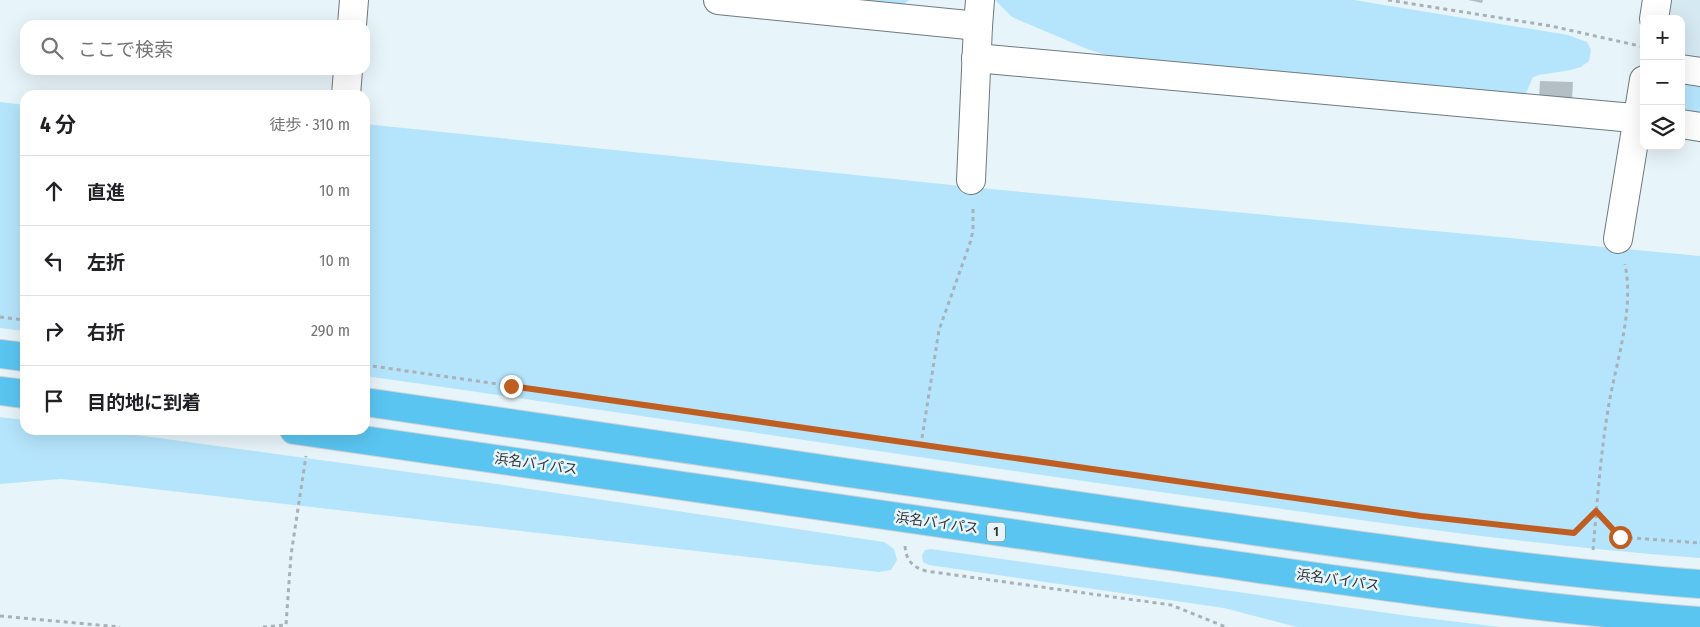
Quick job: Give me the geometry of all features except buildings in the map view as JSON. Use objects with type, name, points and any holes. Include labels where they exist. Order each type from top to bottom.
[{"type":"highway","points":[[0,354],[20,356]]},
{"type":"highway","points":[[0,391],[20,393]]},
{"type":"highway","points":[[370,403],[936,486],[1418,554],[1549,570],[1700,584]]},
{"type":"highway","name":"浜名バイパス","points":[[330,435],[706,488],[930,523],[1413,590],[1545,606],[1700,621]]},
{"type":"street","points":[[352,20],[354,0]]},
{"type":"street","points":[[718,0],[979,13],[971,180]]},
{"type":"street","points":[[1655,15],[1657,0]]},
{"type":"street","points":[[976,58],[1640,119]]},
{"type":"street","points":[[1685,70],[1700,72]]},
{"type":"street","points":[[346,90],[348,75]]},
{"type":"street","points":[[1618,239],[1640,124]]},
{"type":"street","points":[[1685,125],[1700,127]]},
{"type":"path","points":[[1388,0],[1551,26],[1640,46]]},
{"type":"path","points":[[922,438],[939,330],[973,231],[971,180]]},
{"type":"path","points":[[1593,550],[1607,415],[1627,310],[1627,272],[1618,239]]},
{"type":"path","points":[[0,317],[20,319]]},
{"type":"path","points":[[370,366],[1421,516],[1574,533],[1596,511]]},
{"type":"path","points":[[263,627],[286,625],[291,555],[305,461]]},
{"type":"path","points":[[1596,511],[1620,537],[1700,543]]},
{"type":"path","points":[[905,546],[906,555],[910,563],[917,569],[1170,605],[1226,627]]},
{"type":"path","points":[[0,616],[120,627]]},
{"type":"shaded area","points":[[858,0],[909,0],[899,8],[862,5]]},
{"type":"shaded area","points":[[995,0],[1354,0],[1568,35],[1587,42],[1591,50],[1589,61],[1581,67],[1533,77],[1524,98],[1122,60],[1087,49],[1012,17]]},
{"type":"shaded area","points":[[1667,0],[1700,0],[1700,63],[1685,61],[1685,15],[1665,15]]},
{"type":"shaded area","points":[[1685,80],[1700,82],[1700,120],[1685,118]]},
{"type":"shaded area","points":[[0,102],[20,104],[20,330],[0,328]]},
{"type":"shaded area","points":[[370,125],[980,188],[1700,256],[1700,558],[1573,547],[1384,523],[370,377]]},
{"type":"shaded area","points":[[0,417],[20,419],[20,435],[137,435],[497,484],[884,542],[894,549],[897,560],[891,570],[879,572],[93,482],[61,479],[0,484]]},
{"type":"shaded area","points":[[931,549],[1500,627],[1297,627],[1224,608],[929,565],[923,562],[922,555],[925,550]]},
{"type":"route","points":[[511,386],[1421,516],[1574,533],[1596,511],[1620,537]]}]
